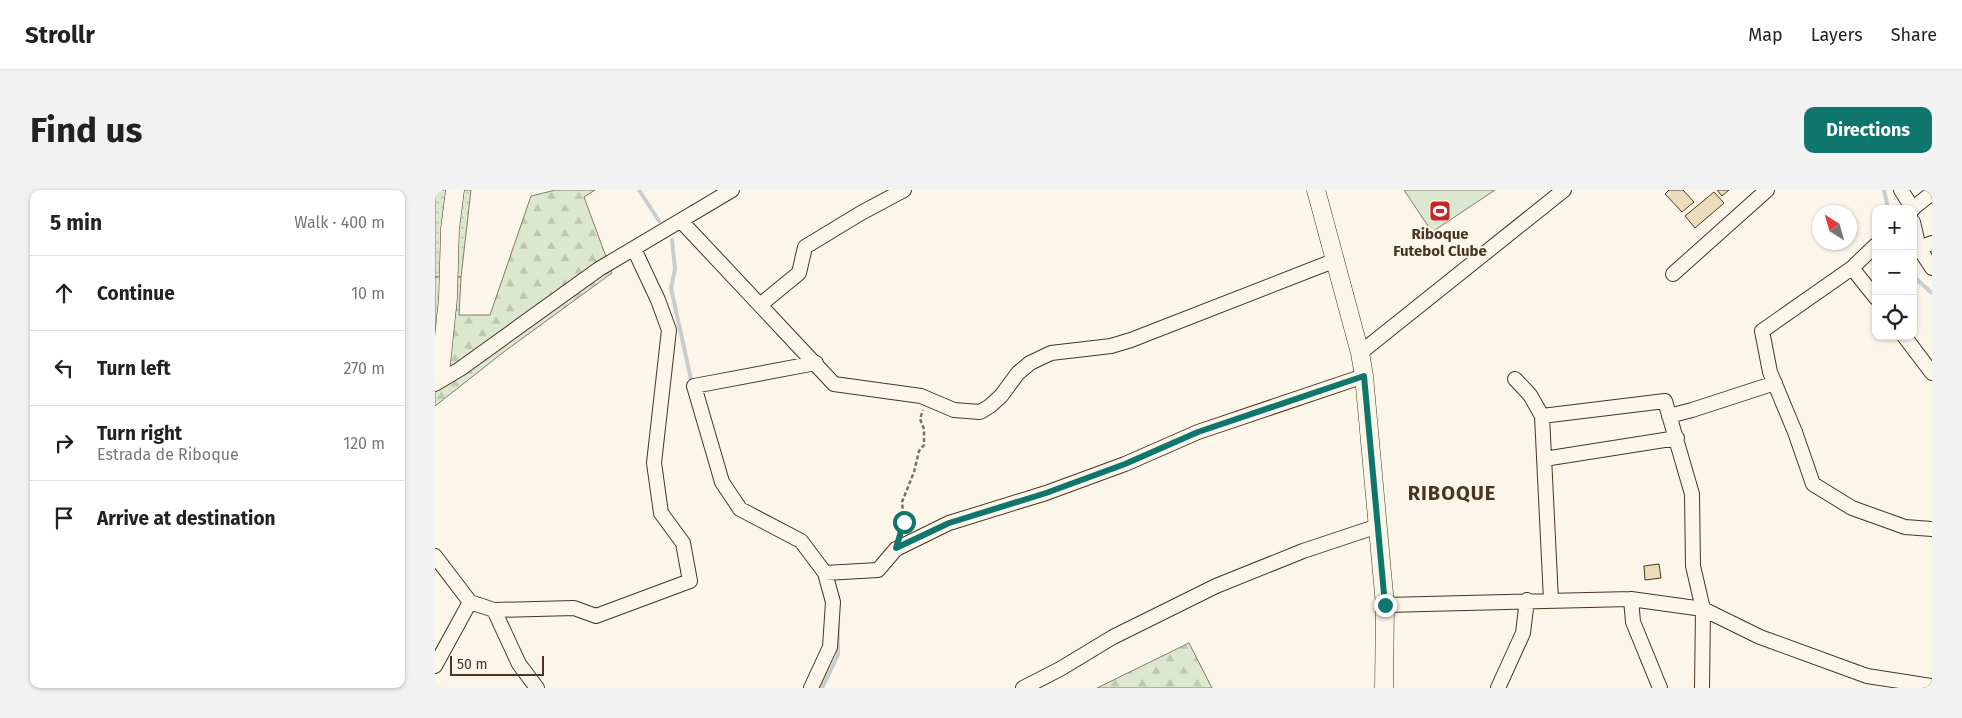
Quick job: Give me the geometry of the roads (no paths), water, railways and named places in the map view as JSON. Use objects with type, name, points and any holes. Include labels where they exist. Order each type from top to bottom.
[{"type":"main road","points":[[435,375],[441,364],[448,298],[450,229],[455,190]]},
{"type":"main road","points":[[1317,190],[1360,353],[1364,376],[1385,605],[1383,688]]},
{"type":"street","points":[[435,384],[460,369],[599,269],[732,190]]},
{"type":"street","points":[[760,305],[799,273],[805,247],[903,190]]},
{"type":"street","points":[[1360,353],[1564,190]]},
{"type":"street","points":[[1673,274],[1767,190]]},
{"type":"street","points":[[1901,190],[1911,205]]},
{"type":"street","points":[[1917,205],[1932,193]]},
{"type":"street","points":[[681,221],[834,384],[921,396],[954,410],[980,412],[991,406],[1019,373],[1031,363],[1051,354],[1111,346],[1131,340],[1336,260]]},
{"type":"street","points":[[1917,230],[1925,245],[1932,268]]},
{"type":"street","points":[[435,556],[470,602],[494,610],[574,608],[595,616],[690,581],[683,543],[661,513],[654,463],[669,330],[658,300],[634,249]]},
{"type":"street","points":[[1872,249],[1852,268],[1761,330],[1770,372],[1795,432],[1813,484],[1852,508],[1905,527],[1932,529]]},
{"type":"street","points":[[1852,268],[1874,295]]},
{"type":"street","points":[[1908,340],[1932,373]]},
{"type":"street","points":[[811,688],[830,647],[833,602],[825,573],[801,541],[739,509],[723,482],[694,386],[816,363]]},
{"type":"street","points":[[825,573],[878,570],[896,548],[949,523],[1046,493],[1125,464],[1198,432],[1364,376]]},
{"type":"street","points":[[1515,379],[1530,395],[1541,416],[1551,600]]},
{"type":"street","points":[[1669,416],[1775,383]]},
{"type":"street","points":[[1541,416],[1665,401],[1692,494],[1693,566],[1703,609],[1702,688]]},
{"type":"street","points":[[1544,459],[1677,438]]},
{"type":"street","points":[[1023,688],[1060,670],[1113,637],[1216,586],[1303,552],[1378,526]]},
{"type":"street","points":[[1631,599],[1633,622],[1660,688]]},
{"type":"street","points":[[1385,605],[1527,600],[1631,599],[1703,609],[1760,637],[1867,676],[1932,686]]},
{"type":"street","points":[[1498,688],[1523,633],[1527,600]]},
{"type":"street","points":[[435,666],[470,602]]},
{"type":"street","points":[[494,610],[519,664],[537,688]]},
{"type":"waterway","points":[[639,190],[659,221]]},
{"type":"waterway","points":[[1884,190],[1887,205]]},
{"type":"waterway","points":[[672,240],[675,269],[671,288],[692,384]]},
{"type":"waterway","points":[[1917,280],[1932,293]]},
{"type":"waterway","points":[[822,688],[838,655],[838,624]]},
{"type":"place","name":"Riboque Futebol Clube","points":[[1440,211]]},
{"type":"district","name":"RIBOQUE","points":[[1452,493]]}]
